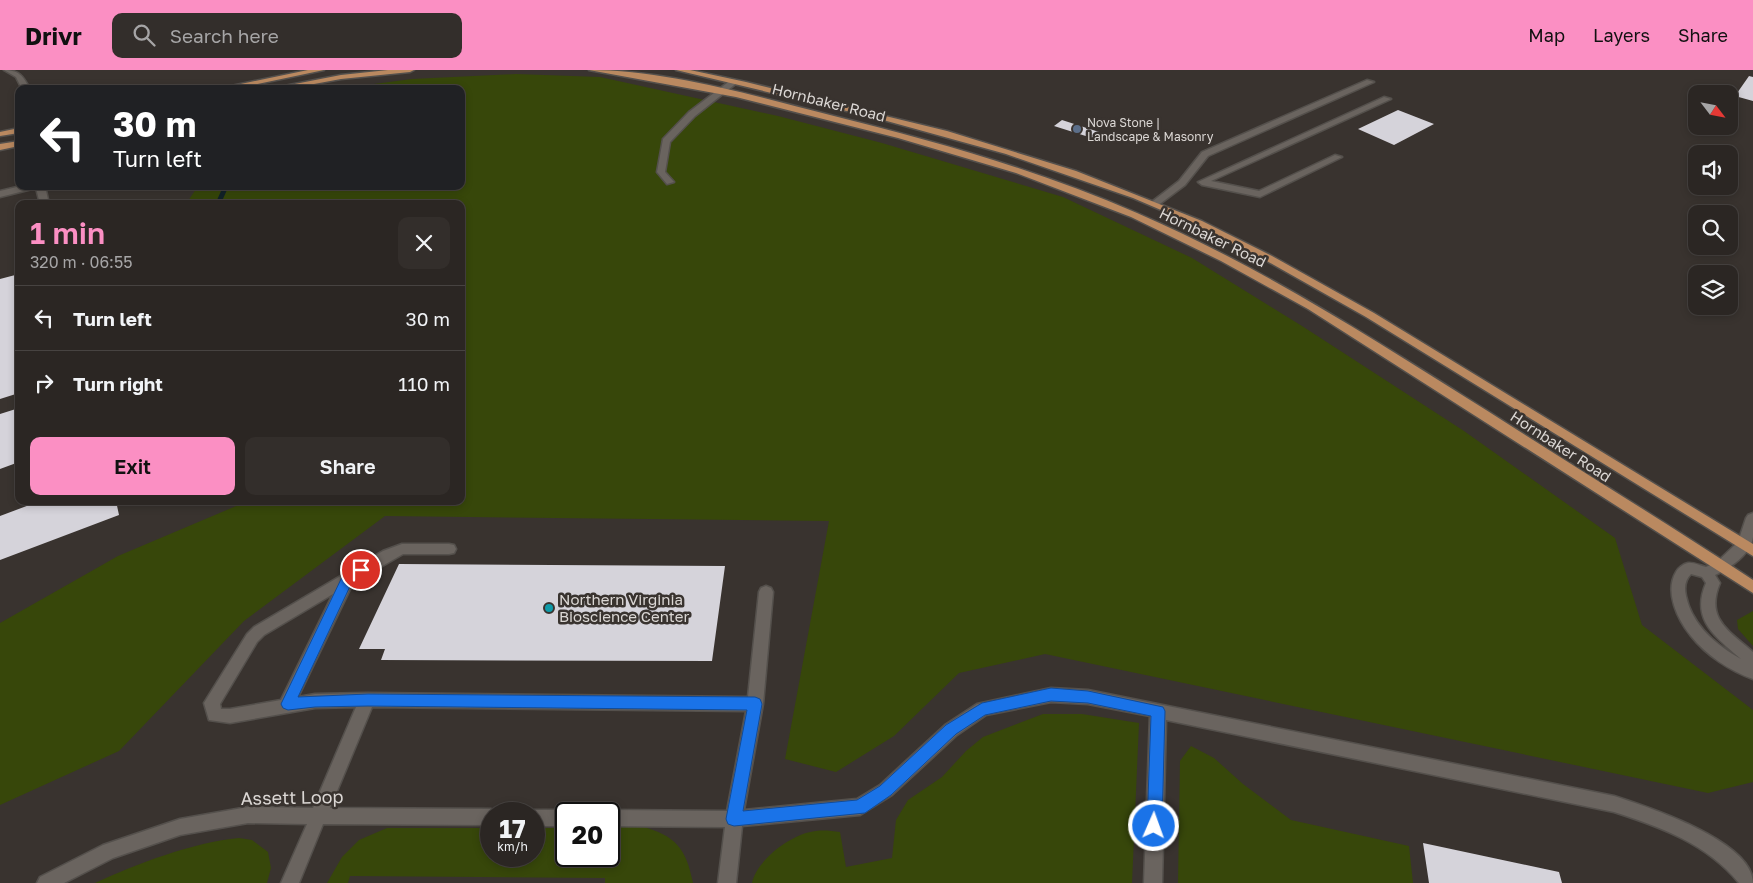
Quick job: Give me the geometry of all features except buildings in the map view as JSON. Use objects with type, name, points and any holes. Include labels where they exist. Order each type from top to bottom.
[{"type":"main road","points":[[240,85],[320,70]]},
{"type":"main road","points":[[296,85],[341,77],[410,70]]},
{"type":"main road","name":"Hornbaker Road","points":[[593,70],[628,74],[722,91],[892,133],[1026,173],[1125,211],[1224,256],[1367,338],[1753,587]]},
{"type":"main road","name":"Hornbaker Road","points":[[680,70],[907,123],[1001,148],[1082,175],[1154,204],[1276,261],[1366,311],[1748,548]]},
{"type":"main road","points":[[0,134],[15,131]]},
{"type":"main road","points":[[0,147],[15,144]]},
{"type":"street","points":[[8,70],[19,76],[24,85]]},
{"type":"street","points":[[670,182],[661,172],[666,141],[692,114],[734,82]]},
{"type":"street","points":[[1154,204],[1182,183],[1205,154],[1370,82]]},
{"type":"street","points":[[1202,182],[1387,99]]},
{"type":"street","points":[[1182,183],[1202,182],[1260,194],[1338,157]]},
{"type":"street","points":[[0,194],[16,190]]},
{"type":"street","points":[[1753,518],[1748,548],[1722,566],[1707,573],[1689,568],[1682,572],[1677,586],[1684,614],[1712,649],[1736,665],[1753,673]]},
{"type":"street","points":[[449,550],[402,549],[388,555],[259,631],[252,638],[212,703],[214,715],[230,716],[288,704],[315,701],[755,704]]},
{"type":"street","points":[[1707,573],[1713,583],[1707,594],[1706,605],[1712,621],[1724,638],[1753,661]]},
{"type":"street","points":[[288,704],[348,578]]},
{"type":"street","points":[[728,883],[734,819],[755,704],[766,592]]},
{"type":"street","points":[[620,818],[734,819],[860,808],[886,790],[951,730],[982,709],[1051,694],[1088,697],[1614,804],[1657,818],[1689,832],[1726,854],[1750,883]]},
{"type":"street","points":[[290,883],[368,700]]},
{"type":"street","points":[[1153,883],[1158,711]]},
{"type":"street","name":"Assett Loop","points":[[46,883],[109,851],[180,827],[248,815],[480,817]]},
{"type":"green space","points":[[516,74],[600,77],[778,116],[882,143],[1063,197],[1192,258],[1302,326],[1464,431],[1615,538],[1642,625],[1753,710],[1753,782],[1708,793],[1045,654],[959,673],[894,736],[836,772],[785,759],[829,521],[385,516],[244,621],[119,751],[0,805],[0,623],[118,556],[239,505],[465,505],[465,200],[189,200],[195,190],[465,190],[465,85],[366,85],[412,79]]},
{"type":"green space","points":[[1753,611],[1753,646],[1738,629],[1737,620]]},
{"type":"green space","points":[[1043,714],[1082,714],[1139,723],[1132,883],[752,883],[761,865],[777,849],[797,837],[816,831],[840,832],[846,867],[892,858],[896,820],[908,800],[942,777],[966,751],[983,737]]},
{"type":"green space","points":[[1191,746],[1214,758],[1243,784],[1291,820],[1409,846],[1413,883],[1178,883],[1180,761]]},
{"type":"green space","points":[[641,826],[671,839],[683,852],[693,883],[605,883],[605,878],[350,876],[348,883],[327,883],[342,857],[359,840],[387,828],[480,828],[480,867],[545,867],[545,828],[555,828],[555,867],[620,867],[620,827]]},
{"type":"green space","points":[[239,838],[252,840],[268,852],[271,868],[267,883],[95,883],[184,849]]},
{"type":"waterway","points":[[220,200],[224,190]]},
{"type":"place","name":"Nova Stone | Landscape & Masonry","points":[[1077,129]]},
{"type":"place","name":"Northern Virginia Bioscience Center","points":[[549,608]]},
{"type":"route","points":[[361,570],[348,578],[288,704],[315,701],[368,700],[755,704],[734,819],[860,808],[886,790],[951,730],[982,709],[1051,694],[1088,697],[1158,711],[1154,826]]}]
